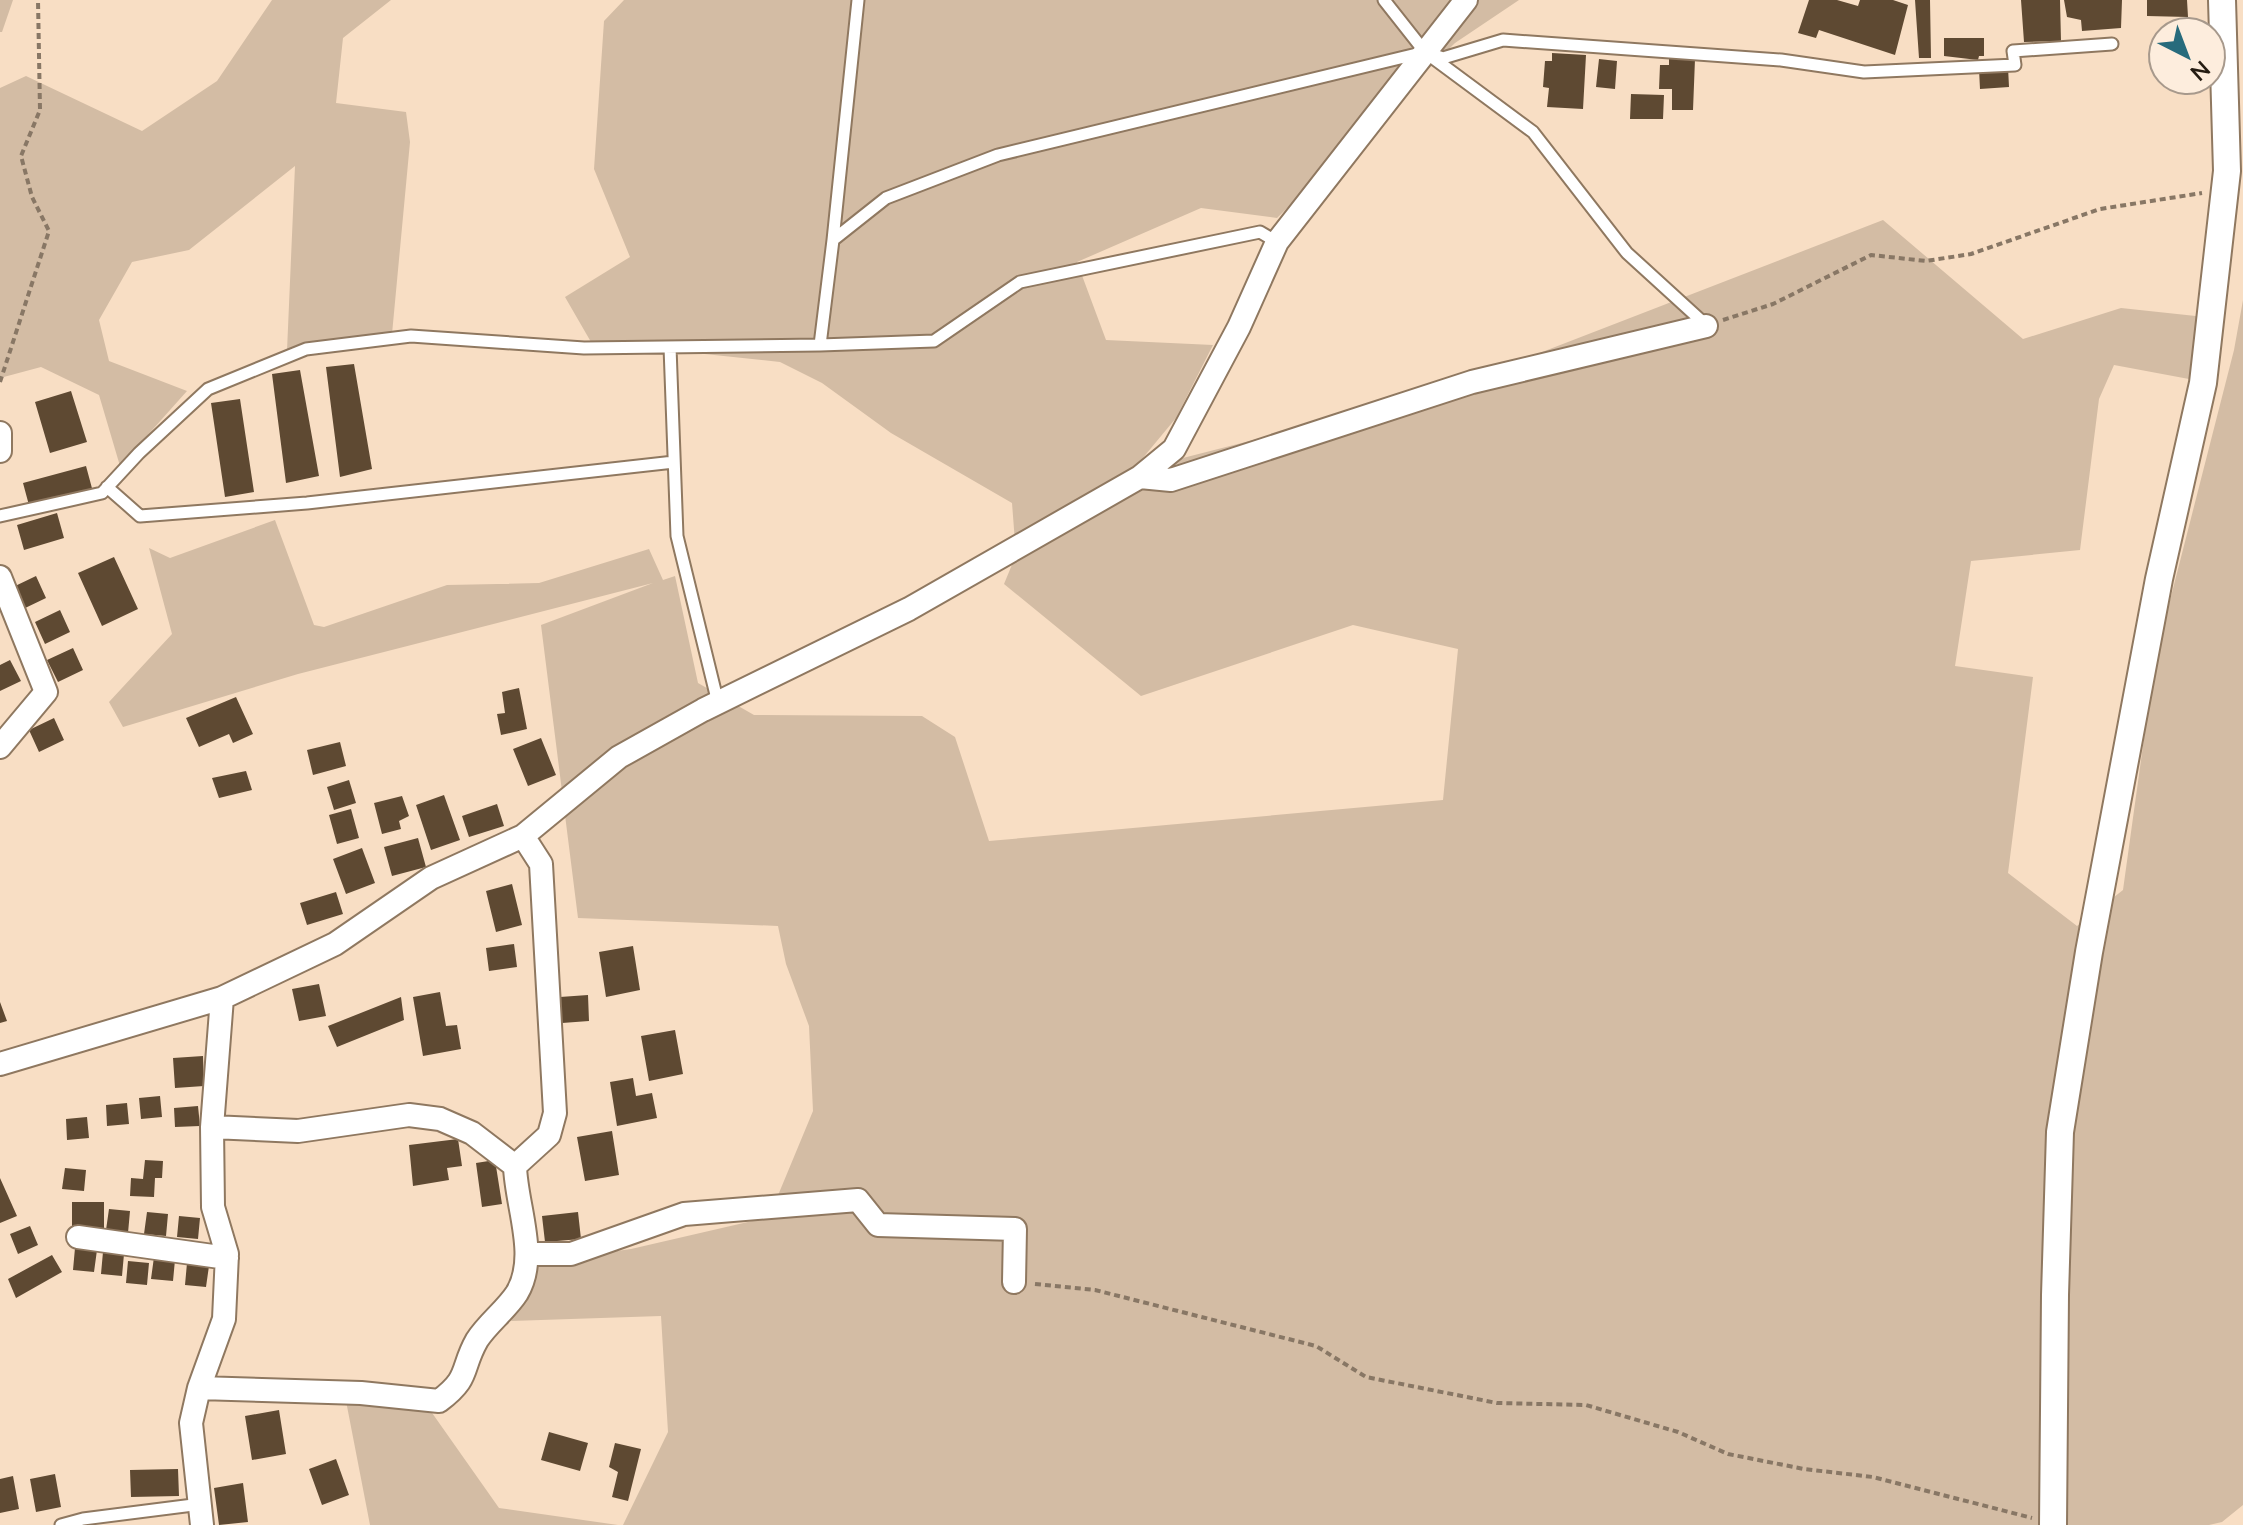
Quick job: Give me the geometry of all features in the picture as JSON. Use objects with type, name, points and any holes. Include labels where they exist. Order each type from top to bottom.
[{"type":"street","points":[[0,1064],[222,998],[335,944],[431,878],[523,836],[619,757],[718,703],[909,609],[1140,477],[1174,449],[1239,327],[1277,242],[1466,0]]},
{"type":"street","points":[[2053,1524],[2060,1132],[2089,952],[2159,579],[2203,383],[2224,190],[2222,0]]},
{"type":"street","points":[[1140,477],[1171,480],[1472,382],[1706,326]]},
{"type":"street","points":[[0,433],[0,451]]},
{"type":"street","points":[[0,577],[46,692],[0,747]]},
{"type":"street","points":[[199,1388],[361,1393],[439,1401],[461,1384],[477,1341],[517,1293],[524,1277],[527,1254],[516,1193],[515,1166],[549,1135],[555,1113],[541,864],[523,836]]},
{"type":"street","points":[[202,1515],[191,1423],[199,1388],[224,1319],[227,1258],[213,1207],[212,1127],[222,998]]},
{"type":"street","points":[[212,1127],[298,1131],[409,1115],[440,1119],[472,1133],[515,1166]]},
{"type":"street","points":[[527,1254],[571,1254],[684,1214],[858,1200],[878,1225],[1015,1229],[1014,1282]]},
{"type":"street","points":[[78,1237],[227,1258]]},
{"type":"lane","points":[[820,345],[858,0]]},
{"type":"lane","points":[[1384,0],[1425,52],[1533,132],[1627,253],[1706,326]]},
{"type":"lane","points":[[833,240],[886,198],[998,155],[1425,52],[1443,58],[1503,40],[1781,60],[1893,72],[2015,65],[2013,51],[2112,44]]},
{"type":"lane","points":[[0,516],[102,493],[208,389],[306,349],[411,336],[584,348],[934,341],[1020,282],[1260,232],[1277,242]]},
{"type":"lane","points":[[670,347],[677,536],[718,703]]},
{"type":"lane","points":[[107,487],[140,516],[307,503],[674,462]]},
{"type":"lane","points":[[61,1525],[83,1519],[202,1515]]},
{"type":"path","points":[[0,382],[49,231],[32,197],[21,156],[40,110],[38,0]]},
{"type":"path","points":[[1706,326],[1773,304],[1871,255],[1926,261],[1971,254],[2100,209],[2224,190]]},
{"type":"path","points":[[1014,1282],[1095,1290],[1316,1346],[1366,1377],[1497,1403],[1586,1405],[1678,1432],[1728,1454],[1804,1469],[1873,1477],[2053,1524]]},
{"type":"shaded area","points":[[0,0],[13,0],[2,32],[0,32]]},
{"type":"shaded area","points":[[272,0],[391,0],[343,38],[336,103],[406,112],[410,142],[392,334],[287,351],[295,166],[189,250],[132,262],[99,320],[109,361],[187,391],[120,466],[99,395],[41,367],[0,378],[0,88],[26,76],[142,131],[217,81]]},
{"type":"shaded area","points":[[624,0],[1519,0],[1455,43],[1277,218],[1201,208],[1077,262],[1106,340],[1213,345],[1176,418],[1132,471],[1434,394],[1883,220],[2023,339],[2121,308],[2205,317],[2189,379],[2114,365],[2099,399],[2080,550],[1971,561],[1955,666],[2033,677],[2008,873],[2077,926],[2123,890],[2155,659],[2234,350],[2243,300],[2243,1505],[2222,1522],[2209,1525],[623,1525],[668,1432],[661,1316],[511,1321],[539,1262],[631,1249],[769,1217],[813,1111],[809,1026],[786,964],[778,926],[578,918],[541,625],[653,583],[298,674],[123,727],[109,702],[172,634],[149,548],[170,558],[275,520],[314,625],[324,627],[447,585],[539,583],[649,549],[663,580],[675,576],[698,683],[754,715],[922,716],[955,737],[989,841],[1443,800],[1458,649],[1353,625],[1141,696],[1004,584],[1016,555],[1012,503],[891,433],[822,383],[780,362],[591,342],[565,297],[630,257],[594,169],[604,21]]},
{"type":"shaded area","points":[[346,1401],[430,1410],[499,1508],[618,1525],[370,1525]]},
{"type":"building","points":[[1809,0],[1837,0],[1858,6],[1860,0],[1893,0],[1908,5],[1895,55],[1819,30],[1816,38],[1798,33]]},
{"type":"building","points":[[1915,0],[1930,0],[1931,58],[1919,58]]},
{"type":"building","points":[[2021,0],[2060,0],[2061,41],[2024,42]]},
{"type":"building","points":[[2064,0],[2122,0],[2121,28],[2082,31],[2081,20],[2067,17]]},
{"type":"building","points":[[2147,0],[2187,0],[2188,16],[2147,16]]},
{"type":"building","points":[[1944,38],[1984,38],[1984,56],[1979,56],[1978,60],[1944,56]]},
{"type":"building","points":[[1552,53],[1586,55],[1583,109],[1547,107],[1549,88],[1543,87],[1545,61],[1552,61]]},
{"type":"building","points":[[1669,58],[1695,59],[1693,110],[1672,110],[1672,89],[1659,89],[1660,65],[1669,65]]},
{"type":"building","points":[[1599,59],[1617,61],[1615,89],[1596,87]]},
{"type":"building","points":[[2008,67],[2009,87],[1980,89],[1979,69]]},
{"type":"building","points":[[1631,94],[1664,95],[1663,119],[1630,119]]},
{"type":"building","points":[[354,364],[372,469],[340,477],[326,367]]},
{"type":"building","points":[[300,370],[319,476],[286,483],[272,374]]},
{"type":"building","points":[[71,391],[87,442],[50,453],[35,402]]},
{"type":"building","points":[[240,399],[254,492],[225,497],[211,403]]},
{"type":"building","points":[[86,466],[93,492],[30,509],[23,483]]},
{"type":"building","points":[[57,513],[64,538],[24,550],[17,525]]},
{"type":"building","points":[[114,557],[138,609],[102,626],[78,573]]},
{"type":"building","points":[[36,576],[46,598],[21,610],[11,588]]},
{"type":"building","points":[[60,610],[70,632],[45,644],[35,622]]},
{"type":"building","points":[[73,648],[83,670],[58,682],[47,660]]},
{"type":"building","points":[[10,660],[21,681],[0,691],[0,665]]},
{"type":"building","points":[[519,688],[527,729],[501,735],[497,714],[505,713],[502,692]]},
{"type":"building","points":[[236,697],[253,734],[233,743],[229,734],[199,747],[186,718]]},
{"type":"building","points":[[54,718],[64,740],[39,752],[29,730]]},
{"type":"building","points":[[541,738],[556,775],[528,786],[513,749]]},
{"type":"building","points":[[340,742],[346,766],[313,775],[307,750]]},
{"type":"building","points":[[246,771],[252,790],[219,798],[212,778]]},
{"type":"building","points":[[349,780],[356,803],[334,810],[327,787]]},
{"type":"building","points":[[444,795],[460,840],[431,850],[416,805]]},
{"type":"building","points":[[402,796],[409,816],[399,821],[401,829],[382,834],[374,803]]},
{"type":"building","points":[[497,804],[504,826],[469,837],[462,816]]},
{"type":"building","points":[[351,809],[359,838],[337,844],[329,815]]},
{"type":"building","points":[[418,838],[426,867],[392,876],[384,847]]},
{"type":"building","points":[[362,848],[375,883],[346,894],[333,859]]},
{"type":"building","points":[[512,884],[522,925],[496,932],[486,891]]},
{"type":"building","points":[[336,892],[343,914],[307,925],[300,903]]},
{"type":"building","points":[[514,944],[517,967],[489,971],[486,948]]},
{"type":"building","points":[[633,946],[640,990],[606,997],[599,952]]},
{"type":"building","points":[[319,984],[326,1016],[299,1021],[292,989]]},
{"type":"building","points":[[440,992],[446,1026],[457,1025],[461,1049],[423,1056],[413,997]]},
{"type":"building","points":[[588,995],[589,1021],[562,1023],[560,997]]},
{"type":"building","points":[[401,997],[404,1020],[337,1047],[328,1026]]},
{"type":"building","points":[[0,1002],[7,1021],[0,1023]]},
{"type":"building","points":[[675,1030],[683,1074],[649,1081],[641,1036]]},
{"type":"building","points":[[203,1056],[204,1086],[175,1088],[173,1058]]},
{"type":"building","points":[[633,1078],[636,1096],[652,1093],[657,1118],[617,1126],[610,1082]]},
{"type":"building","points":[[160,1096],[162,1117],[141,1119],[139,1098]]},
{"type":"building","points":[[127,1103],[129,1124],[107,1126],[106,1105]]},
{"type":"building","points":[[198,1106],[200,1126],[175,1127],[174,1108]]},
{"type":"building","points":[[87,1117],[89,1138],[67,1140],[66,1119]]},
{"type":"building","points":[[612,1131],[619,1175],[585,1181],[577,1137]]},
{"type":"building","points":[[458,1139],[462,1166],[447,1168],[449,1180],[413,1186],[409,1145]]},
{"type":"building","points":[[145,1160],[163,1161],[162,1178],[155,1178],[154,1197],[130,1196],[131,1178],[143,1179]]},
{"type":"building","points":[[495,1160],[502,1204],[482,1207],[476,1163]]},
{"type":"building","points":[[65,1168],[86,1170],[84,1191],[62,1189]]},
{"type":"building","points":[[0,1178],[17,1216],[0,1223]]},
{"type":"building","points":[[72,1202],[104,1202],[104,1228],[72,1228]]},
{"type":"building","points":[[109,1209],[130,1211],[128,1233],[106,1230]]},
{"type":"building","points":[[147,1212],[168,1214],[166,1236],[144,1234]]},
{"type":"building","points":[[578,1212],[581,1239],[545,1242],[542,1216]]},
{"type":"building","points":[[179,1216],[200,1218],[198,1239],[177,1237]]},
{"type":"building","points":[[30,1226],[38,1245],[18,1254],[10,1234]]},
{"type":"building","points":[[75,1248],[97,1250],[94,1272],[73,1270]]},
{"type":"building","points":[[103,1252],[124,1254],[122,1276],[101,1274]]},
{"type":"building","points":[[52,1255],[62,1272],[16,1298],[8,1279]]},
{"type":"building","points":[[154,1257],[175,1260],[173,1281],[151,1279]]},
{"type":"building","points":[[128,1261],[149,1263],[147,1285],[126,1283]]},
{"type":"building","points":[[187,1263],[209,1266],[206,1287],[185,1285]]},
{"type":"building","points":[[279,1410],[286,1454],[252,1460],[245,1416]]},
{"type":"building","points":[[549,1432],[588,1443],[580,1471],[541,1460]]},
{"type":"building","points":[[615,1443],[641,1449],[628,1501],[612,1497],[618,1472],[609,1467]]},
{"type":"building","points":[[336,1459],[349,1495],[322,1505],[309,1469]]},
{"type":"building","points":[[178,1469],[179,1496],[131,1497],[130,1470]]},
{"type":"building","points":[[55,1474],[61,1507],[36,1512],[30,1479]]},
{"type":"building","points":[[13,1476],[19,1509],[0,1513],[0,1479]]},
{"type":"building","points":[[243,1483],[248,1522],[219,1525],[214,1488]]}]
